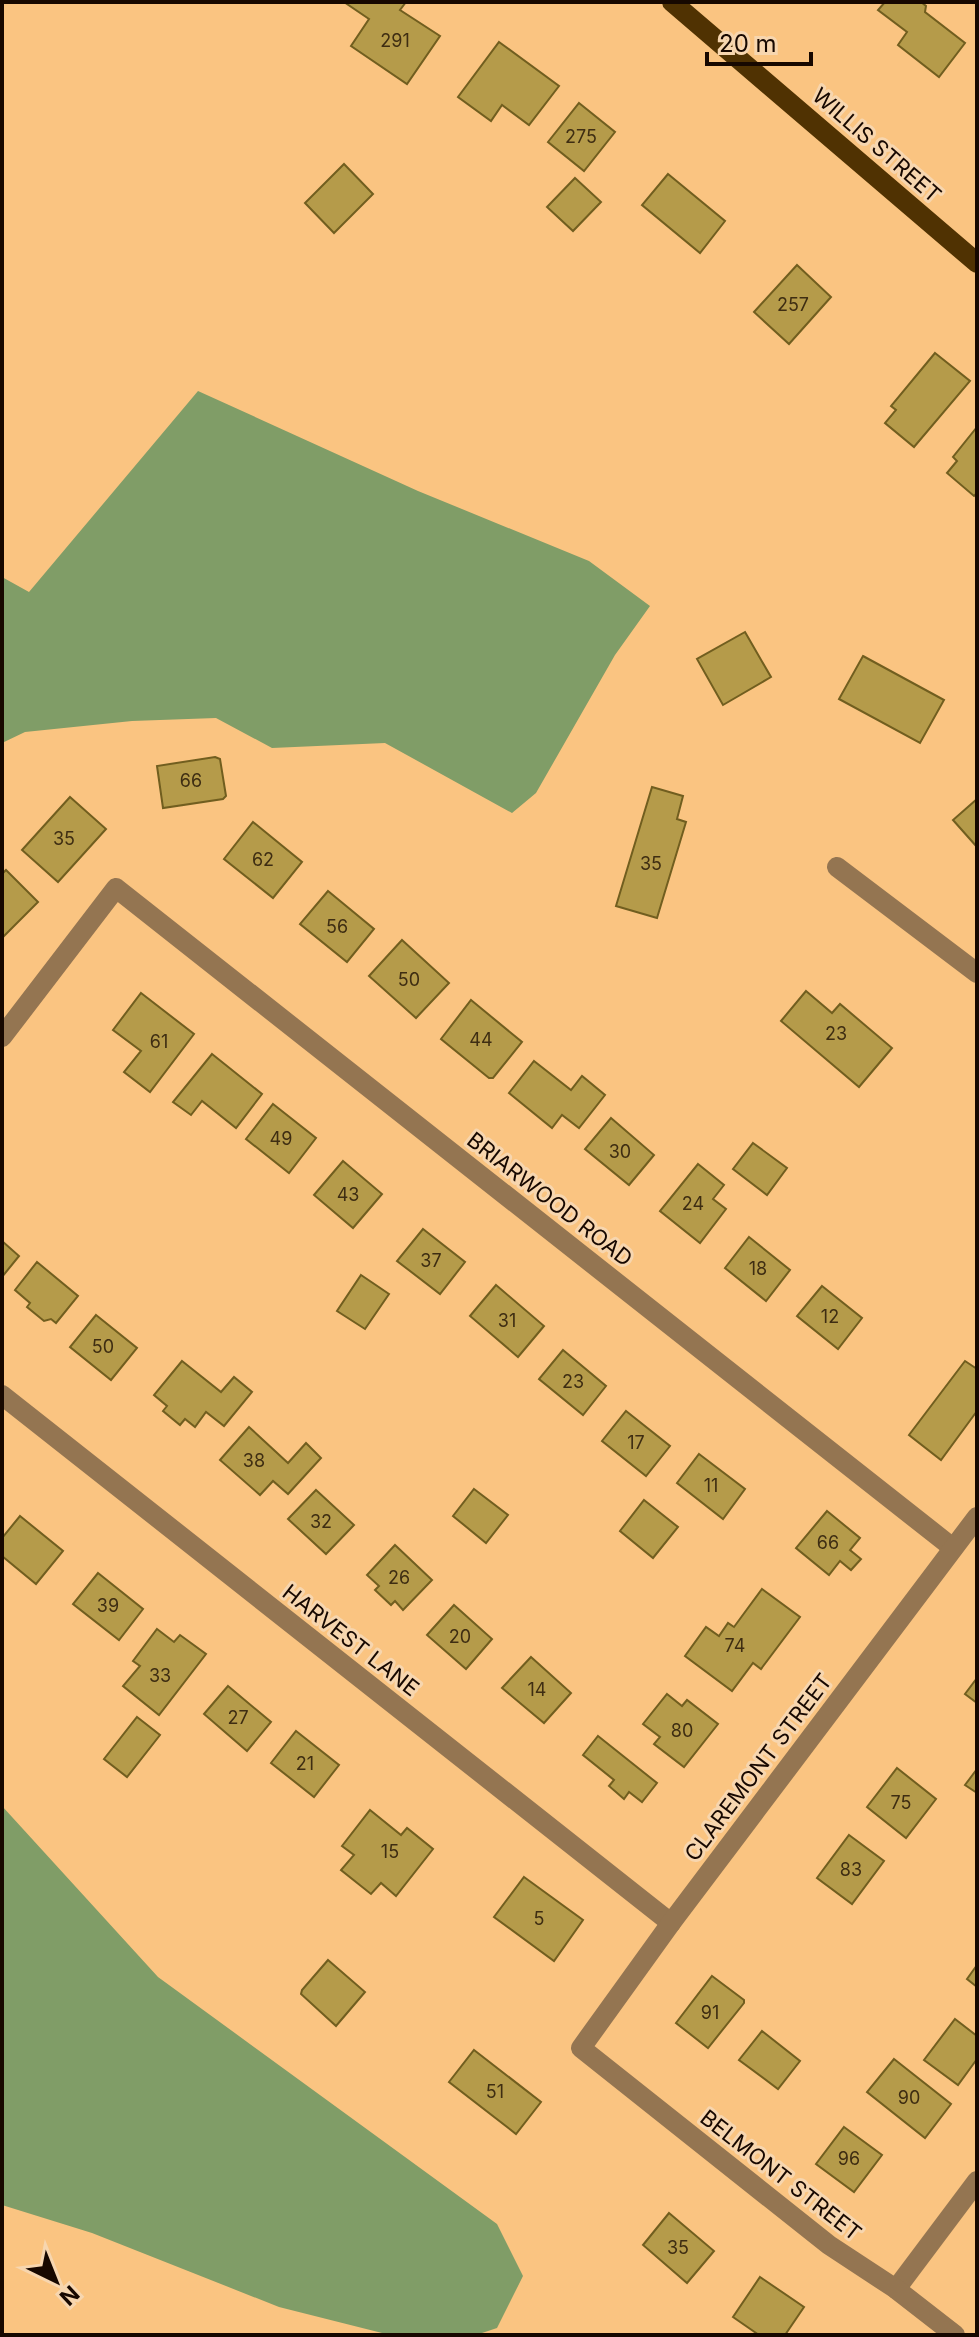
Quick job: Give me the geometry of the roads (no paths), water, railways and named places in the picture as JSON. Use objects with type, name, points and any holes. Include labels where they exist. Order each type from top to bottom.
[{"type":"main road","name":"WILLIS STREET","points":[[672,2],[977,263]]},
{"type":"street","points":[[837,867],[977,973]]},
{"type":"street","name":"BRIARWOOD ROAD","points":[[2,1037],[116,888],[953,1548]]},
{"type":"street","name":"HARVEST LANE","points":[[2,1395],[671,1923]]},
{"type":"street","name":"CLAREMONT STREET","points":[[581,2048],[671,1923],[977,1517]]},
{"type":"street","name":"BELMONT STREET","points":[[581,2048],[829,2245],[896,2289],[955,2335]]},
{"type":"street","points":[[896,2289],[977,2181]]}]
